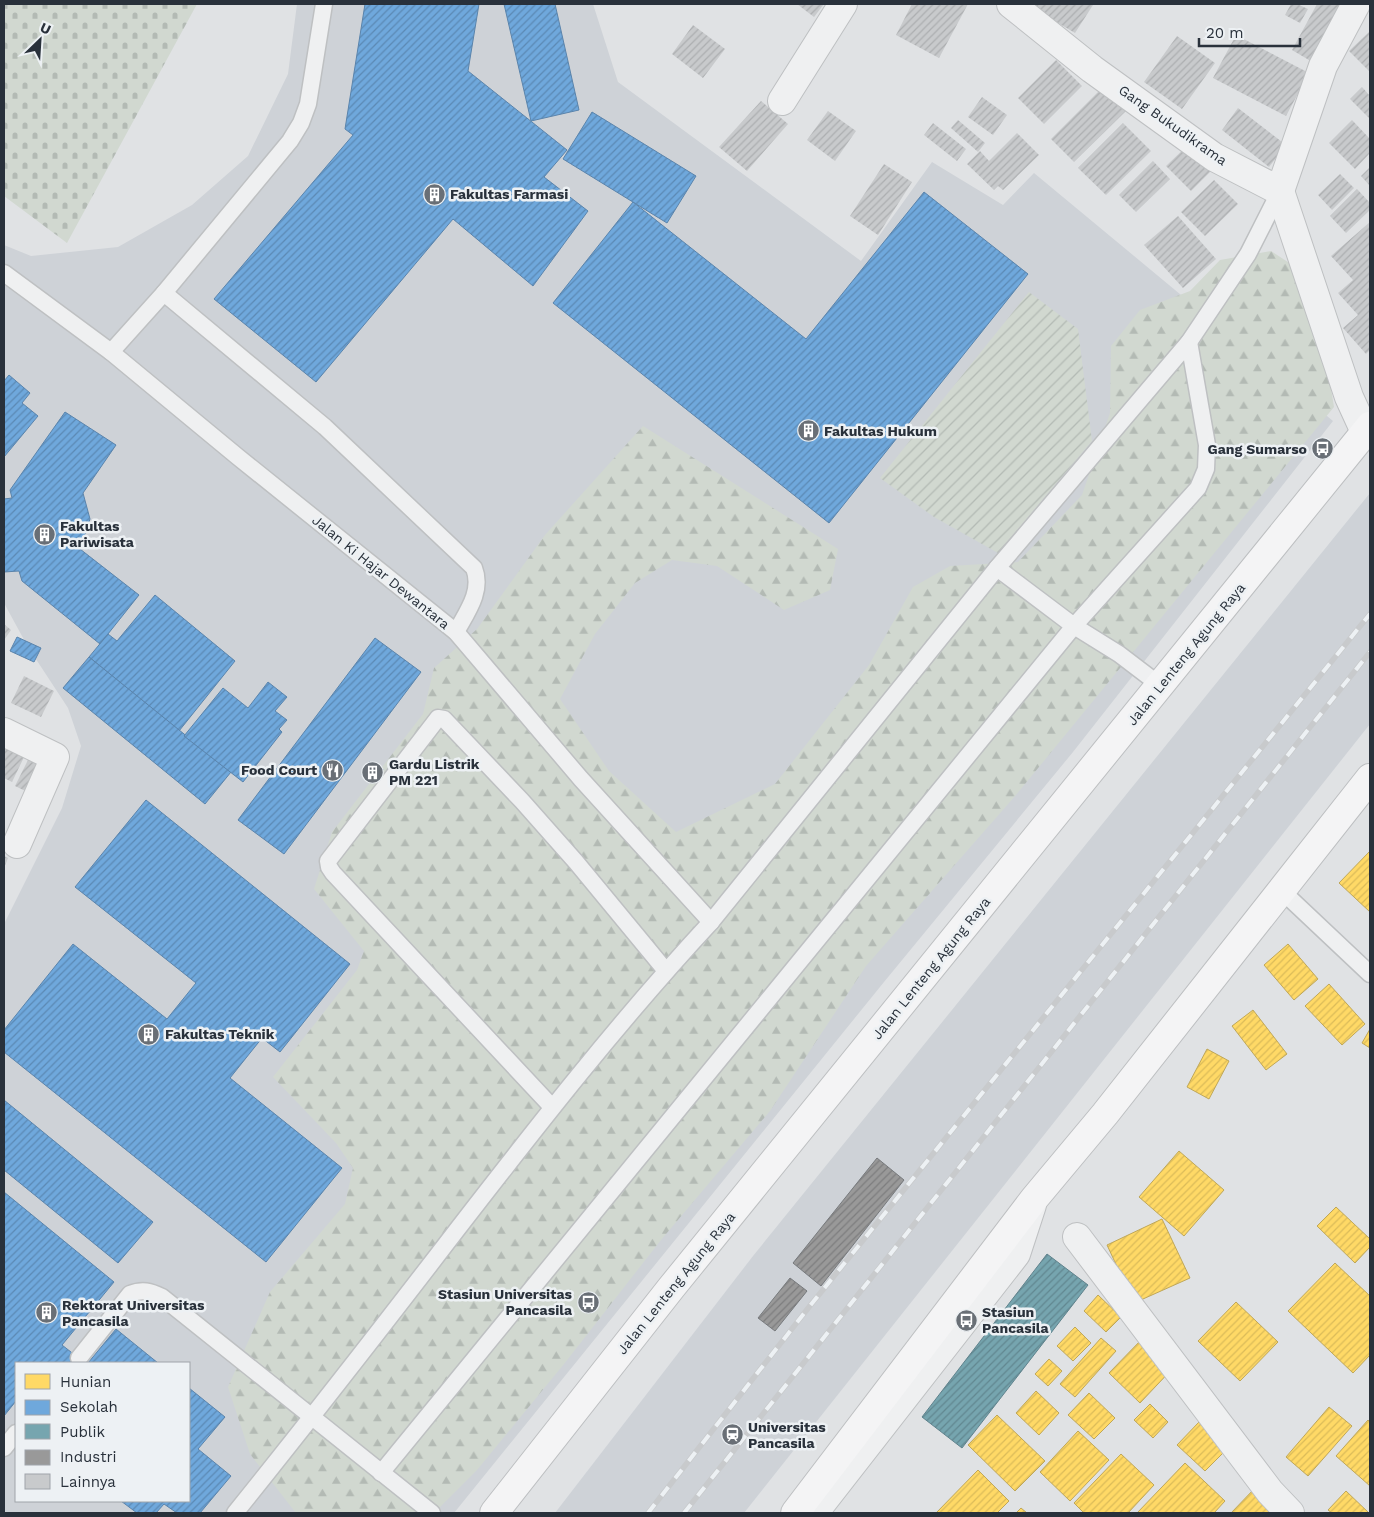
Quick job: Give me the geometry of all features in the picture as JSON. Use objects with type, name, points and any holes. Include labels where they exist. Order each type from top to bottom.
[{"type":"main road","name":"Jalan Lenteng Agung Raya","points":[[494,1513],[671,1288],[1368,429]]},
{"type":"main road","points":[[795,1513],[1034,1199],[1105,1114],[1370,778]]},
{"type":"street","points":[[782,101],[843,4]]},
{"type":"street","name":"Gang Bukudikrama","points":[[1011,4],[1092,69],[1214,157],[1280,191]]},
{"type":"street","points":[[1356,4],[1323,66],[1280,191],[1349,397],[1368,429]]},
{"type":"street","points":[[4,732],[55,757],[17,844]]},
{"type":"street","points":[[814,1513],[1016,1254],[1034,1199]]},
{"type":"street","points":[[1077,1237],[1270,1492],[1290,1513]]},
{"type":"lane","points":[[111,352],[164,293],[290,141],[301,123],[308,104],[324,4]]},
{"type":"lane","points":[[235,1513],[312,1418],[552,1107],[666,971],[711,922],[997,568],[1188,342],[1248,254],[1280,191]]},
{"type":"lane","name":"Jalan Ki Hajar Dewantara","points":[[4,273],[111,352],[456,632],[581,779],[711,922]]},
{"type":"lane","points":[[164,293],[325,427],[474,568],[478,578],[477,587],[472,604],[456,632]]},
{"type":"lane","points":[[381,1473],[1074,626],[1198,488],[1206,469],[1207,445],[1188,342]]},
{"type":"lane","points":[[997,568],[1074,626],[1119,654],[1160,686]]},
{"type":"lane","points":[[552,1107],[329,867],[328,861],[438,718],[444,719],[528,808],[576,862],[666,971]]},
{"type":"lane","points":[[1282,891],[1370,974]]},
{"type":"lane","points":[[79,1358],[130,1294],[143,1290],[152,1291],[162,1297],[432,1513]]},
{"type":"lane","points":[[4,1448],[15,1434]]},
{"type":"shaded area","points":[[297,4],[593,4],[618,82],[861,261],[932,162],[1003,205],[1034,173],[1333,421],[1073,752],[454,1513],[4,1513],[4,924],[62,808],[81,746],[68,708],[28,647],[4,603],[4,245],[31,256],[118,247],[192,205],[248,156],[288,74]]},
{"type":"shaded area","points":[[1370,493],[1370,724],[744,1513],[555,1513],[753,1256]]},
{"type":"green space","points":[[4,4],[197,4],[67,243],[4,196]]},
{"type":"green space","points":[[1271,251],[1297,268],[1319,314],[1334,407],[1016,795],[866,966],[770,1111],[661,1240],[564,1364],[477,1470],[434,1513],[296,1513],[250,1454],[228,1387],[270,1292],[345,1204],[353,1168],[336,1143],[273,1077],[357,970],[364,951],[314,889],[332,832],[423,714],[434,668],[477,629],[545,535],[643,426],[838,549],[830,590],[784,610],[717,566],[672,560],[635,583],[595,634],[560,699],[609,771],[676,832],[775,784],[869,665],[913,587],[950,566],[1018,562],[1082,495],[1110,413],[1111,346],[1140,310],[1190,291],[1220,260]]},
{"type":"green space","points":[[1029,292],[1078,329],[1092,441],[998,553],[934,517],[880,478]]},
{"type":"building: Hunian","points":[[1370,851],[1370,912],[1339,883]]},
{"type":"building: Hunian","points":[[1288,944],[1318,979],[1294,1000],[1264,965]]},
{"type":"building: Hunian","points":[[1329,984],[1365,1024],[1342,1045],[1305,1006]]},
{"type":"building: Hunian","points":[[1253,1010],[1287,1054],[1266,1070],[1232,1026]]},
{"type":"building: Hunian","points":[[1370,1029],[1370,1048],[1362,1043]]},
{"type":"building: Hunian","points":[[1207,1049],[1229,1061],[1209,1099],[1187,1087]]},
{"type":"building: Hunian","points":[[1179,1151],[1224,1190],[1184,1236],[1139,1197]]},
{"type":"building: Hunian","points":[[1336,1207],[1370,1239],[1370,1247],[1355,1263],[1317,1226]]},
{"type":"building: Hunian","points":[[1162,1219],[1190,1278],[1134,1303],[1107,1245]]},
{"type":"building: Hunian","points":[[1335,1263],[1370,1296],[1370,1355],[1353,1373],[1288,1311]]},
{"type":"building: Hunian","points":[[1098,1295],[1121,1317],[1106,1332],[1084,1311]]},
{"type":"building: Hunian","points":[[1236,1302],[1278,1342],[1240,1381],[1198,1341]]},
{"type":"building: Hunian","points":[[1075,1327],[1091,1343],[1073,1361],[1057,1346]]},
{"type":"building: Hunian","points":[[1101,1338],[1116,1351],[1075,1397],[1060,1384]]},
{"type":"building: Hunian","points":[[1143,1338],[1174,1367],[1140,1403],[1109,1373]]},
{"type":"building: Hunian","points":[[1049,1359],[1062,1371],[1048,1386],[1035,1374]]},
{"type":"building: Hunian","points":[[1036,1391],[1059,1413],[1039,1435],[1016,1413]]},
{"type":"building: Hunian","points":[[1089,1393],[1115,1418],[1094,1439],[1068,1415]]},
{"type":"building: Hunian","points":[[1150,1404],[1168,1422],[1153,1438],[1134,1420]]},
{"type":"building: Hunian","points":[[1329,1407],[1352,1426],[1308,1476],[1286,1457]]},
{"type":"building: Hunian","points":[[997,1415],[1045,1461],[1015,1491],[968,1445]]},
{"type":"building: Hunian","points":[[1368,1420],[1370,1422],[1370,1486],[1336,1456]]},
{"type":"building: Hunian","points":[[1199,1422],[1227,1449],[1205,1471],[1177,1445]]},
{"type":"building: Hunian","points":[[1078,1431],[1109,1460],[1070,1501],[1040,1472]]},
{"type":"building: Hunian","points":[[1121,1454],[1154,1485],[1128,1513],[1084,1513],[1074,1503]]},
{"type":"building: Hunian","points":[[1185,1463],[1225,1501],[1214,1513],[1137,1513]]},
{"type":"building: Hunian","points":[[978,1470],[1009,1501],[997,1513],[936,1513]]},
{"type":"building: Hunian","points":[[1256,1487],[1276,1513],[1231,1513]]},
{"type":"building: Hunian","points":[[1346,1491],[1369,1513],[1332,1513],[1328,1510]]},
{"type":"building: Hunian","points":[[1021,1508],[1027,1513],[1016,1513]]},
{"type":"building: Sekolah","name":"Fakultas Farmasi","points":[[365,4],[479,4],[468,71],[567,150],[544,177],[588,211],[533,286],[453,219],[316,382],[214,299],[353,135],[345,129]]},
{"type":"building: Sekolah","points":[[504,4],[555,4],[579,110],[531,121]]},
{"type":"building: Sekolah","points":[[592,112],[696,176],[667,223],[563,159]]},
{"type":"building: Sekolah","name":"Fakultas Hukum","points":[[924,192],[1028,274],[829,523],[553,303],[633,202],[806,339]]},
{"type":"building: Sekolah","points":[[9,375],[30,393],[22,403],[38,416],[4,457],[4,381]]},
{"type":"building: Sekolah","name":"Fakultas Pariwisata","points":[[65,412],[116,445],[83,493],[90,519],[80,549],[139,595],[100,644],[22,581],[19,571],[4,572],[4,499],[12,498],[10,490]]},
{"type":"building: Sekolah","points":[[155,595],[235,661],[179,731],[89,657],[108,634],[117,641]]},
{"type":"building: Sekolah","points":[[17,637],[41,648],[34,662],[10,651]]},
{"type":"building: Sekolah","points":[[375,638],[421,672],[284,854],[238,820]]},
{"type":"building: Sekolah","points":[[89,657],[231,772],[205,804],[63,688]]},
{"type":"building: Sekolah","points":[[268,682],[287,697],[275,711],[287,720],[279,729],[282,732],[243,782],[184,736],[223,688],[248,708]]},
{"type":"building: Sekolah","name":"Gardu Listrik PM 221","points":[[369,762],[383,769],[377,782],[362,775]]},
{"type":"building: Sekolah","name":"Fakultas Teknik","points":[[146,800],[350,964],[280,1052],[262,1038],[230,1078],[342,1168],[266,1262],[4,1052],[4,1030],[73,944],[167,1019],[196,983],[75,887]]},
{"type":"building: Sekolah","points":[[4,1100],[153,1222],[118,1263],[4,1170]]},
{"type":"building: Sekolah","name":"Rektorat Universitas Pancasila","points":[[4,1192],[114,1282],[62,1345],[84,1362],[15,1362],[15,1402],[4,1416]]},
{"type":"building: Sekolah","name":"Rektorat Universitas Pancasila","points":[[116,1329],[157,1362],[89,1362]]},
{"type":"building: Sekolah","points":[[190,1389],[225,1417],[198,1449],[231,1476],[200,1513],[177,1513],[164,1504],[156,1513],[137,1513],[122,1502],[190,1502]]},
{"type":"building: Publik","points":[[1047,1254],[1088,1285],[962,1448],[922,1417]]},
{"type":"building: Industri","points":[[877,1158],[904,1180],[821,1286],[793,1263]]},
{"type":"building: Industri","points":[[790,1278],[807,1291],[775,1331],[758,1318]]},
{"type":"building: Lainnya","points":[[797,4],[824,4],[814,17]]},
{"type":"building: Lainnya","points":[[912,4],[968,4],[939,58],[896,35]]},
{"type":"building: Lainnya","points":[[1026,4],[1090,4],[1093,5],[1075,33]]},
{"type":"building: Lainnya","points":[[1291,4],[1297,4],[1308,9],[1300,23],[1285,15]]},
{"type":"building: Lainnya","points":[[1317,4],[1346,4],[1314,63],[1292,50]]},
{"type":"building: Lainnya","points":[[693,25],[725,49],[703,78],[672,54]]},
{"type":"building: Lainnya","points":[[1369,32],[1370,34],[1370,72],[1349,51]]},
{"type":"building: Lainnya","points":[[1236,35],[1309,73],[1286,116],[1213,78]]},
{"type":"building: Lainnya","points":[[1177,36],[1215,63],[1182,109],[1144,82]]},
{"type":"building: Lainnya","points":[[1056,60],[1082,86],[1044,124],[1018,98]]},
{"type":"building: Lainnya","points":[[1106,84],[1129,108],[1074,162],[1051,139]]},
{"type":"building: Lainnya","points":[[1362,87],[1370,96],[1370,119],[1350,99]]},
{"type":"building: Lainnya","points":[[982,97],[1007,115],[993,135],[968,117]]},
{"type":"building: Lainnya","points":[[761,101],[788,124],[747,171],[719,147]]},
{"type":"building: Lainnya","points":[[1238,108],[1286,145],[1269,167],[1222,130]]},
{"type":"building: Lainnya","points":[[828,111],[856,131],[835,161],[807,140]]},
{"type":"building: Lainnya","points":[[958,120],[985,143],[978,152],[951,128]]},
{"type":"building: Lainnya","points":[[1352,120],[1370,139],[1370,153],[1355,169],[1329,143]]},
{"type":"building: Lainnya","points":[[933,123],[966,149],[957,161],[924,135]]},
{"type":"building: Lainnya","points":[[1123,123],[1151,151],[1106,195],[1078,168]]},
{"type":"building: Lainnya","points":[[1017,133],[1039,155],[1003,190],[998,186],[994,190],[967,164],[980,151],[989,161]]},
{"type":"building: Lainnya","points":[[1187,146],[1211,171],[1191,191],[1166,166]]},
{"type":"building: Lainnya","points":[[1153,161],[1170,179],[1136,212],[1119,195]]},
{"type":"building: Lainnya","points":[[884,164],[912,182],[878,235],[850,216]]},
{"type":"building: Lainnya","points":[[1370,167],[1370,186],[1361,176]]},
{"type":"building: Lainnya","points":[[1340,174],[1354,188],[1332,210],[1318,195]]},
{"type":"building: Lainnya","points":[[1214,180],[1238,204],[1205,236],[1181,212]]},
{"type":"building: Lainnya","points":[[1357,189],[1370,203],[1370,210],[1346,233],[1330,216]]},
{"type":"building: Lainnya","points":[[1178,216],[1216,259],[1183,288],[1144,245]]},
{"type":"building: Lainnya","points":[[1370,222],[1370,350],[1366,354],[1343,328],[1358,315],[1338,293],[1353,280],[1331,256]]},
{"type":"building: Lainnya","points":[[4,624],[11,630],[4,640]]},
{"type":"building: Lainnya","points":[[24,676],[54,691],[41,717],[11,703]]},
{"type":"building: Lainnya","points":[[4,742],[26,753],[12,782],[4,778]]},
{"type":"building: Lainnya","points":[[33,750],[53,760],[36,796],[15,786]]},
{"type":"building: Lainnya","points":[[4,856],[8,858],[4,868]]},
{"type":"railway","points":[[648,1513],[809,1307],[1370,614]]},
{"type":"railway","points":[[684,1513],[1370,652]]},
{"type":"place","name":"Fakultas Farmasi","points":[[434,194]]},
{"type":"place","name":"Fakultas Hukum","points":[[808,431]]},
{"type":"place","name":"Gang Sumarso","points":[[1323,449]]},
{"type":"place","name":"Fakultas Pariwisata","points":[[44,534]]},
{"type":"place","name":"Food Court","points":[[333,770]]},
{"type":"place","name":"Gardu Listrik PM 221","points":[[373,772]]},
{"type":"place","name":"Fakultas Teknik","points":[[149,1034]]},
{"type":"place","name":"Stasiun Universitas Pancasila","points":[[588,1302]]},
{"type":"place","name":"Rektorat Universitas Pancasila","points":[[46,1313]]},
{"type":"place","name":"Stasiun Pancasila","points":[[966,1320]]},
{"type":"place","name":"Universitas Pancasila","points":[[732,1435]]}]
